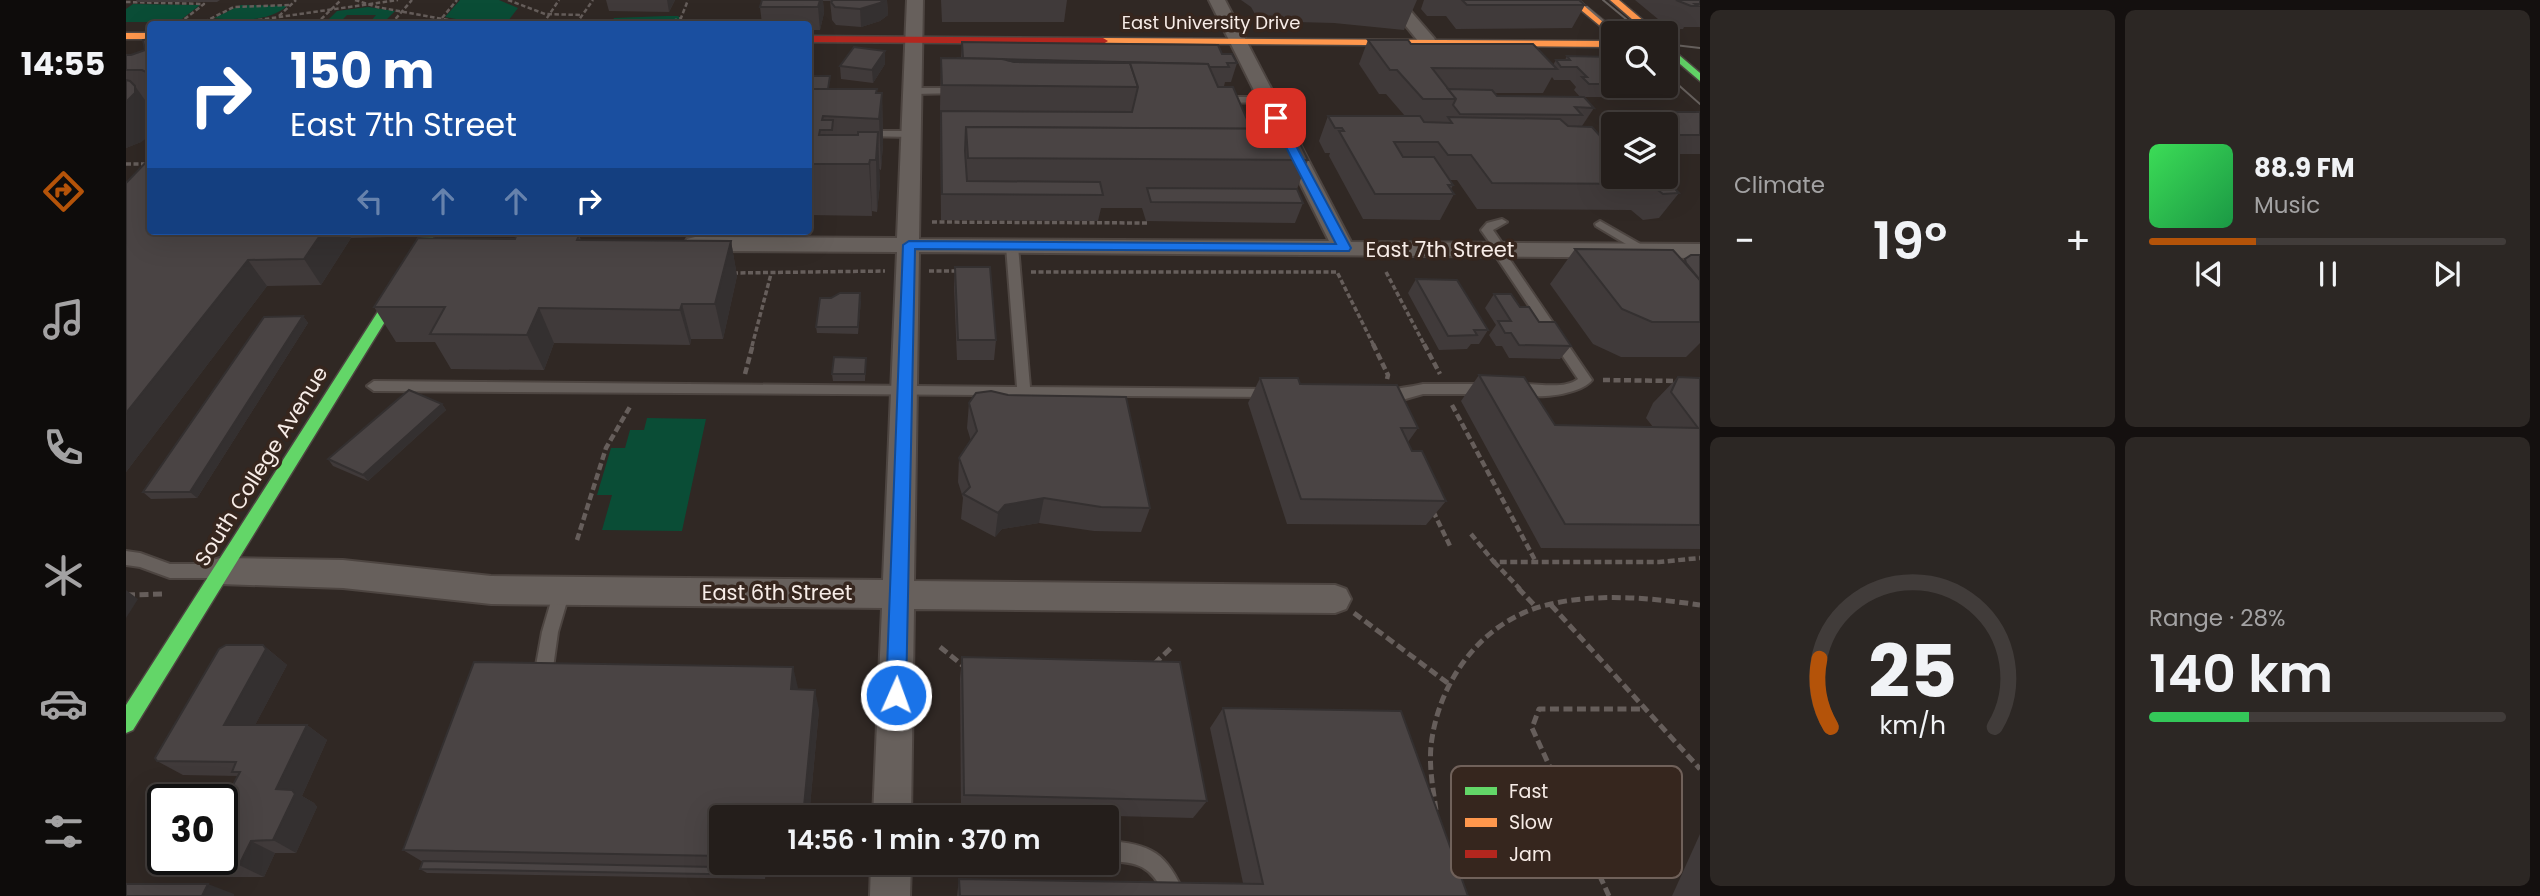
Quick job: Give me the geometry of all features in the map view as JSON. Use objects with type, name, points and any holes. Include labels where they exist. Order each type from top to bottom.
[{"type":"main road","points":[[1573,0],[1601,23]]},
{"type":"main road","points":[[1614,0],[1639,21]]},
{"type":"main road","points":[[126,36],[147,36]]},
{"type":"main road","name":"East University Drive","points":[[812,39],[915,45]]},
{"type":"main road","name":"East University Drive","points":[[1241,46],[1428,42],[1601,44]]},
{"type":"main road","name":"East University Drive","points":[[812,49],[915,45],[1241,46],[1601,54]]},
{"type":"main road","points":[[126,47],[147,47]]},
{"type":"main road","points":[[1678,49],[1686,49]]},
{"type":"main road","points":[[1678,58],[1700,78]]},
{"type":"main road","name":"South College Avenue","points":[[126,723],[410,270],[427,236]]},
{"type":"street","points":[[892,805],[915,0]]},
{"type":"street","points":[[1217,0],[1344,248]]},
{"type":"street","points":[[1393,0],[1428,42]]},
{"type":"street","points":[[427,236],[451,240]]},
{"type":"street","name":"East 7th Street","points":[[676,243],[1344,248],[1492,238],[1645,250],[1700,251]]},
{"type":"street","name":"East 6th Street","points":[[220,571],[343,574],[439,586],[562,591],[1335,599]]},
{"type":"street","points":[[890,896],[891,875]]},
{"type":"lane","points":[[914,91],[961,91]]},
{"type":"lane","points":[[1206,100],[1267,100]]},
{"type":"lane","points":[[847,134],[912,134]]},
{"type":"lane","points":[[1369,395],[1402,395],[1423,389],[1446,388],[1568,390],[1580,387],[1585,380],[1492,238],[1491,225],[1502,222]]},
{"type":"lane","points":[[1600,223],[1645,250]]},
{"type":"lane","points":[[1012,246],[1024,392]]},
{"type":"lane","points":[[374,386],[1290,394]]},
{"type":"lane","points":[[126,558],[170,571],[220,571]]},
{"type":"lane","points":[[541,683],[550,632],[562,591]]},
{"type":"lane","points":[[1119,851],[1138,852],[1165,872],[1175,896]]},
{"type":"path","points":[[277,17],[296,0]]},
{"type":"path","points":[[319,21],[341,0]]},
{"type":"path","points":[[355,0],[402,12],[458,21]]},
{"type":"path","points":[[252,21],[398,0]]},
{"type":"path","points":[[394,21],[412,0]]},
{"type":"path","points":[[441,18],[457,0]]},
{"type":"path","points":[[508,0],[549,15],[582,15]]},
{"type":"path","points":[[545,21],[559,0]]},
{"type":"path","points":[[579,21],[593,0]]},
{"type":"path","points":[[673,21],[681,18],[688,0]]},
{"type":"path","points":[[126,5],[204,4],[182,21]]},
{"type":"path","points":[[207,21],[241,4],[291,5]]},
{"type":"path","points":[[126,164],[147,167]]},
{"type":"path","points":[[928,222],[1148,223]]},
{"type":"path","points":[[730,273],[891,271]]},
{"type":"path","points":[[925,271],[964,271]]},
{"type":"path","points":[[1015,272],[1337,272]]},
{"type":"path","points":[[1386,272],[1536,562]]},
{"type":"path","points":[[742,388],[771,273]]},
{"type":"path","points":[[1585,380],[1688,381]]},
{"type":"path","points":[[577,540],[606,448],[642,387]]},
{"type":"path","points":[[1471,534],[1536,607]]},
{"type":"path","points":[[1494,562],[1659,562],[1700,558]]},
{"type":"path","points":[[126,595],[166,594]]},
{"type":"path","points":[[1335,599],[1449,684]]},
{"type":"path","points":[[1437,819],[1431,746],[1438,711],[1449,684],[1471,648],[1503,623],[1536,607],[1629,599],[1700,605]]},
{"type":"path","points":[[1551,605],[1700,769]]},
{"type":"path","points":[[940,647],[976,674]]},
{"type":"path","points":[[1141,672],[1172,647]]},
{"type":"path","points":[[1549,766],[1532,728],[1539,709],[1646,709]]},
{"type":"path","points":[[1601,878],[1609,896]]},
{"type":"green space","points":[[460,0],[499,0],[518,8],[508,21],[467,21],[445,17]]},
{"type":"green space","points":[[133,4],[200,5],[179,21],[126,22],[126,9]]},
{"type":"green space","points":[[241,5],[287,6],[262,18],[214,18]]},
{"type":"green space","points":[[368,7],[395,11],[385,21],[371,21],[376,15],[347,15],[341,21],[327,21],[337,11]]},
{"type":"green space","points":[[678,16],[683,20],[612,21],[614,18]]},
{"type":"green space","points":[[647,418],[706,419],[682,531],[602,530],[612,495],[597,495],[611,448],[625,448],[630,430],[644,430]]},
{"type":"building","points":[[762,0],[820,0],[818,7],[760,7]]},
{"type":"building","points":[[884,0],[860,9],[835,7],[831,2]]},
{"type":"building","points":[[1462,0],[1579,0],[1585,5],[1467,5]]},
{"type":"building","points":[[1676,0],[1700,0],[1700,4],[1691,6]]},
{"type":"building","points":[[147,39],[147,72],[126,70],[126,55],[145,50],[143,40]]},
{"type":"building","points":[[1368,40],[1408,40],[1411,44],[1533,44],[1557,69],[1432,68],[1456,99],[1423,99],[1397,70],[1390,70]]},
{"type":"building","points":[[962,42],[1218,45],[1222,54],[1232,54],[1237,63],[1227,63],[1229,67],[1209,67],[1208,64],[957,58],[963,58]]},
{"type":"building","points":[[854,47],[885,51],[872,70],[840,66]]},
{"type":"building","points":[[1567,56],[1601,57],[1601,84],[1589,84],[1582,77],[1587,77],[1577,67],[1561,67],[1556,60],[1570,60]]},
{"type":"building","points":[[941,58],[1130,63],[1138,87],[942,85]]},
{"type":"building","points":[[1007,60],[1208,64],[1218,87],[1233,87],[1249,124],[1270,124],[1273,129],[966,127],[967,181],[1100,182],[1103,195],[942,194],[941,111],[1132,112],[1138,87],[1130,63]]},
{"type":"building","points":[[812,76],[830,76],[828,89],[812,89]]},
{"type":"building","points":[[126,80],[135,86],[135,93],[126,102]]},
{"type":"building","points":[[812,89],[877,89],[876,93],[882,93],[879,119],[823,116],[822,120],[833,120],[832,130],[820,130],[819,135],[878,132],[876,160],[870,160],[869,164],[812,164]]},
{"type":"building","points":[[1448,89],[1492,90],[1497,96],[1584,97],[1594,108],[1575,107],[1582,115],[1460,114],[1453,105],[1456,99]]},
{"type":"building","points":[[1678,112],[1700,112],[1700,135],[1678,135]]},
{"type":"building","points":[[1328,116],[1420,116],[1424,122],[1452,123],[1448,117],[1560,119],[1568,126],[1592,127],[1601,137],[1601,184],[1492,183],[1471,155],[1448,155],[1438,142],[1394,142],[1403,157],[1434,157],[1453,185],[1448,185],[1454,194],[1375,194],[1339,131],[1344,131],[1342,128],[1335,128]]},
{"type":"building","points":[[966,127],[1293,129],[1308,160],[968,158]]},
{"type":"building","points":[[147,161],[147,235],[320,235],[304,259],[248,260],[126,413],[126,183]]},
{"type":"building","points":[[1147,188],[1297,189],[1303,203],[1151,202]]},
{"type":"building","points":[[1656,189],[1675,189],[1679,193],[1663,194]]},
{"type":"building","points":[[517,235],[579,235],[577,240],[731,241],[715,304],[682,304],[680,310],[539,308],[527,335],[430,334],[445,307],[374,307],[418,238],[515,239]]},
{"type":"building","points":[[1575,249],[1673,250],[1700,280],[1700,322],[1652,322],[1622,309]]},
{"type":"building","points":[[1691,255],[1700,255],[1700,280],[1686,263],[1685,259]]},
{"type":"building","points":[[955,267],[990,267],[996,340],[958,340]]},
{"type":"building","points":[[1416,279],[1457,280],[1488,330],[1474,330],[1477,335],[1448,336]]},
{"type":"building","points":[[840,293],[860,293],[858,327],[816,327],[820,298],[831,298]]},
{"type":"building","points":[[1494,294],[1511,294],[1520,307],[1529,307],[1539,322],[1555,322],[1571,346],[1519,345],[1511,333],[1505,333],[1498,321],[1511,321]]},
{"type":"building","points":[[303,316],[190,492],[143,492],[264,317]]},
{"type":"building","points":[[834,357],[866,358],[865,374],[832,374]]},
{"type":"building","points":[[1479,375],[1524,377],[1555,425],[1698,428],[1671,392],[1678,377],[1700,378],[1700,525],[1565,524]]},
{"type":"building","points":[[1260,378],[1298,378],[1300,384],[1397,385],[1418,428],[1401,428],[1412,451],[1422,451],[1446,501],[1301,499]]},
{"type":"building","points":[[409,390],[442,404],[363,475],[328,459]]},
{"type":"building","points":[[991,391],[1008,395],[1126,397],[1150,508],[1101,507],[1044,498],[1005,505],[998,513],[963,494],[970,487],[959,458],[977,431],[969,403],[976,393]]},
{"type":"building","points":[[226,645],[263,645],[266,649],[224,725],[307,725],[276,789],[292,790],[295,794],[273,840],[251,841],[239,865],[238,784],[233,784],[240,772],[232,772],[236,762],[157,761],[155,758],[219,649]]},
{"type":"building","points":[[962,657],[1180,662],[1207,801],[964,795]]},
{"type":"building","points":[[474,662],[793,667],[791,689],[815,690],[804,805],[709,805],[709,856],[403,850]]},
{"type":"building","points":[[1223,708],[1401,711],[1451,849],[1451,878],[1461,878],[1468,896],[960,896],[959,879],[1263,884]]},
{"type":"building","points":[[423,861],[709,867],[709,874],[420,869]]},
{"type":"building","points":[[126,884],[208,884],[202,896],[126,896]]},
{"type":"tram line","points":[[1579,0],[1603,21]]},
{"type":"tram line","points":[[1603,0],[1628,21]]},
{"type":"tram line","points":[[1678,45],[1700,48]]},
{"type":"tram line","points":[[1678,85],[1700,104]]},
{"type":"traffic: fast","points":[[1678,58],[1700,78]]},
{"type":"traffic: fast","points":[[126,723],[417,260],[428,235]]},
{"type":"traffic: slow","points":[[1573,0],[1601,23]]},
{"type":"traffic: slow","points":[[1614,0],[1639,21]]},
{"type":"traffic: slow","points":[[126,36],[147,36]]},
{"type":"traffic: slow","points":[[1103,41],[1601,44]]},
{"type":"traffic: jam","points":[[812,39],[1103,41]]},
{"type":"route","points":[[896,695],[909,245],[1344,248],[1276,118]]}]
